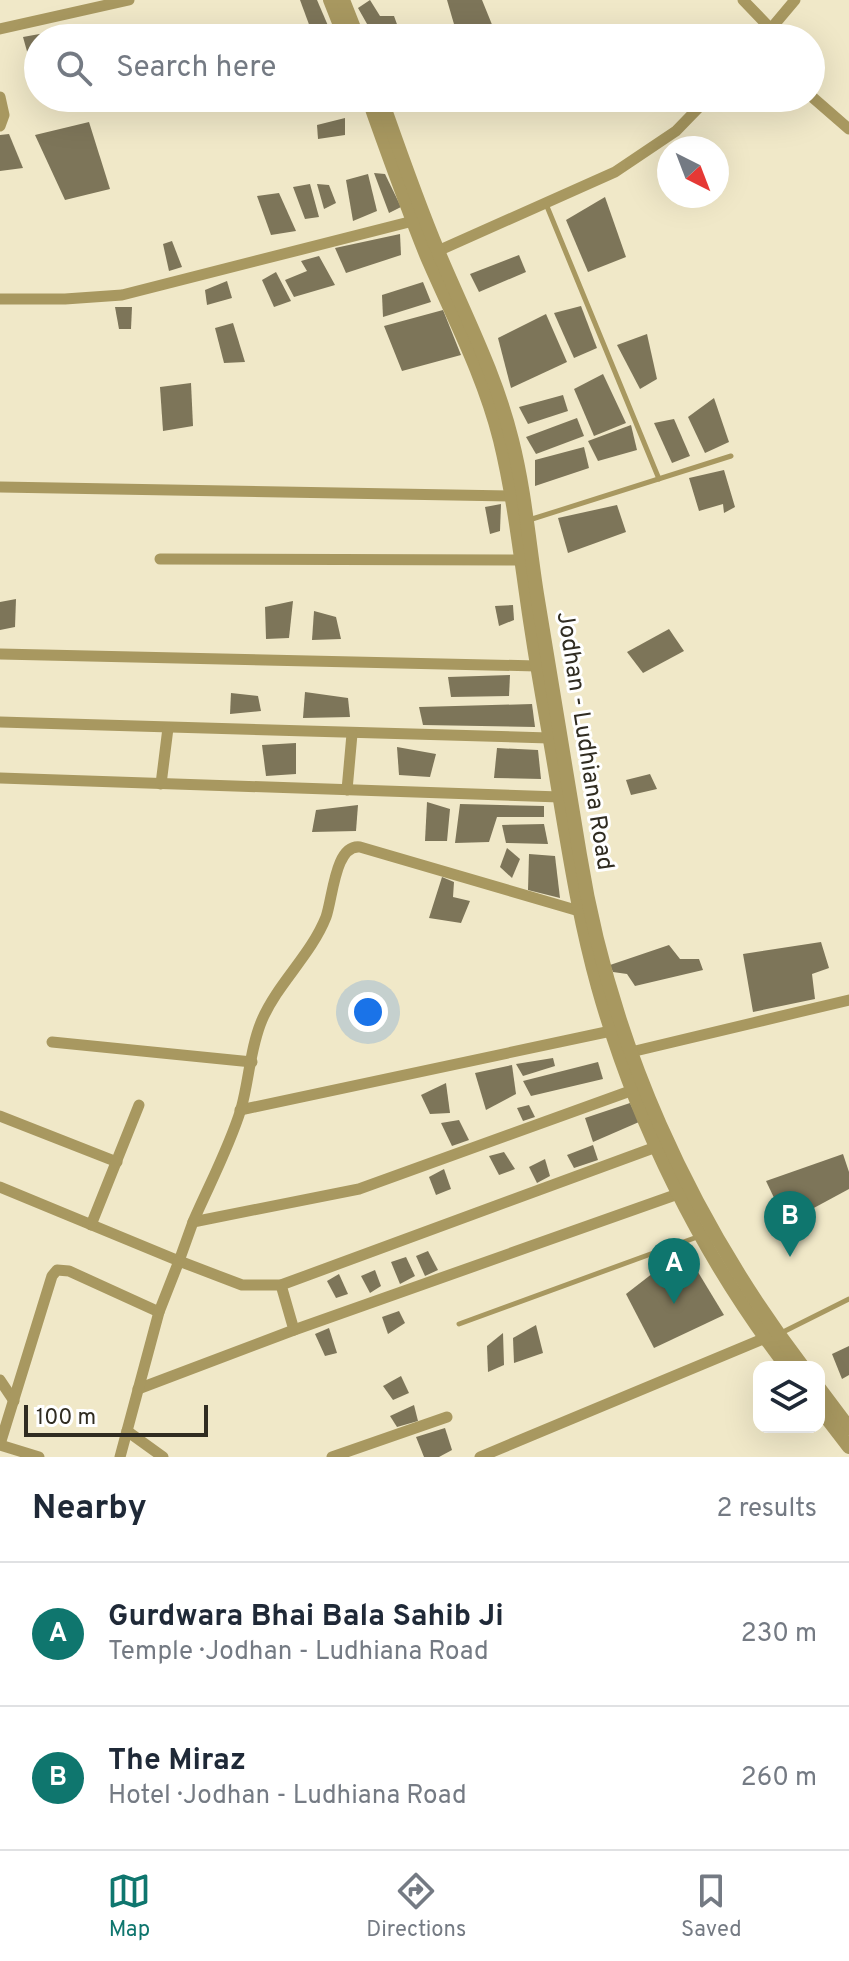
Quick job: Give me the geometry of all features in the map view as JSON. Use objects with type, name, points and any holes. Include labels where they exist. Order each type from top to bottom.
[{"type":"street","points":[[0,29],[129,0]]},
{"type":"street","points":[[330,0],[339,24]]},
{"type":"street","points":[[343,0],[352,24]]},
{"type":"street","points":[[743,0],[760,24]]},
{"type":"street","points":[[775,24],[795,0]]},
{"type":"street","points":[[0,97],[4,115],[0,126]]},
{"type":"street","points":[[825,108],[849,129]]},
{"type":"street","name":"Jodhan - Ludhiana Road","points":[[373,112],[413,221],[432,253],[493,379],[512,439],[528,520],[580,857],[609,983],[631,1052],[690,1190],[784,1361]]},
{"type":"street","name":"Jodhan - Ludhiana Road","points":[[386,112],[432,253],[492,411],[511,496],[579,911],[611,1031],[656,1147],[701,1236],[771,1336],[797,1361]]},
{"type":"street","points":[[432,253],[635,161],[676,131],[694,112]]},
{"type":"street","points":[[0,299],[122,295],[413,221]]},
{"type":"street","points":[[0,487],[511,496]]},
{"type":"street","points":[[160,559],[521,560]]},
{"type":"street","points":[[0,654],[537,666]]},
{"type":"street","points":[[0,722],[549,738]]},
{"type":"street","points":[[161,784],[168,728]]},
{"type":"street","points":[[347,790],[352,734]]},
{"type":"street","points":[[0,778],[560,797]]},
{"type":"street","points":[[120,1457],[159,1312],[240,1110],[263,1016],[316,938],[329,909],[341,857],[353,846],[579,911]]},
{"type":"street","points":[[631,1052],[849,1000]]},
{"type":"street","points":[[240,1110],[611,1031]]},
{"type":"street","points":[[52,1042],[252,1062]]},
{"type":"street","points":[[193,1222],[359,1189],[633,1090]]},
{"type":"street","points":[[91,1225],[139,1105]]},
{"type":"street","points":[[0,1116],[117,1162]]},
{"type":"street","points":[[0,1187],[242,1285],[281,1285],[656,1147]]},
{"type":"street","points":[[138,1389],[294,1330],[678,1194]]},
{"type":"street","points":[[39,1457],[0,1444],[52,1276],[57,1270],[69,1271],[159,1312]]},
{"type":"street","points":[[281,1285],[294,1330]]},
{"type":"street","points":[[480,1457],[771,1336]]},
{"type":"street","points":[[0,1380],[14,1401]]},
{"type":"street","points":[[825,1396],[849,1428]]},
{"type":"street","points":[[825,1416],[848,1445]]},
{"type":"street","points":[[332,1457],[447,1417]]},
{"type":"street","points":[[127,1431],[163,1457]]},
{"type":"lane","points":[[545,203],[659,479]]},
{"type":"lane","points":[[528,520],[731,456]]},
{"type":"lane","points":[[459,1324],[701,1236]]},
{"type":"lane","points":[[771,1336],[849,1299]]},
{"type":"building","points":[[300,0],[317,0],[327,24],[309,24]]},
{"type":"building","points":[[370,0],[380,16],[394,16],[397,24],[367,24],[358,8]]},
{"type":"building","points":[[447,0],[482,0],[492,24],[454,24]]},
{"type":"building","points":[[345,118],[345,135],[318,139],[317,125]]},
{"type":"building","points":[[89,122],[110,189],[65,200],[35,135]]},
{"type":"building","points":[[9,134],[23,168],[0,171],[0,135]]},
{"type":"building","points":[[374,173],[385,174],[401,207],[389,213]]},
{"type":"building","points":[[368,174],[377,211],[353,221],[346,180]]},
{"type":"building","points":[[310,184],[319,217],[305,219],[293,187]]},
{"type":"building","points":[[317,184],[329,185],[336,203],[324,209]]},
{"type":"building","points":[[279,193],[296,231],[271,235],[257,196]]},
{"type":"building","points":[[605,197],[626,257],[588,272],[566,220]]},
{"type":"building","points":[[400,234],[401,255],[346,273],[335,248]]},
{"type":"building","points":[[172,241],[182,267],[169,271],[163,244]]},
{"type":"building","points":[[519,255],[526,272],[479,292],[470,274]]},
{"type":"building","points":[[319,256],[335,285],[294,297],[285,280],[307,271],[301,261]]},
{"type":"building","points":[[276,272],[291,301],[274,307],[262,280]]},
{"type":"building","points":[[227,281],[232,298],[207,305],[205,290]]},
{"type":"building","points":[[423,282],[431,302],[383,317],[382,295]]},
{"type":"building","points":[[581,306],[597,348],[574,358],[554,313]]},
{"type":"building","points":[[115,307],[132,307],[131,329],[119,329]]},
{"type":"building","points":[[443,310],[461,355],[402,371],[384,326]]},
{"type":"building","points":[[546,314],[567,362],[511,388],[498,338]]},
{"type":"building","points":[[233,323],[245,362],[224,363],[215,328]]},
{"type":"building","points":[[647,334],[657,379],[640,389],[617,345]]},
{"type":"building","points":[[603,374],[626,423],[594,436],[574,389]]},
{"type":"building","points":[[191,383],[193,426],[163,431],[160,387]]},
{"type":"building","points":[[563,395],[568,411],[528,424],[519,407]]},
{"type":"building","points":[[714,398],[729,442],[705,453],[688,417]]},
{"type":"building","points":[[577,418],[584,436],[536,454],[526,437]]},
{"type":"building","points":[[674,419],[690,456],[672,463],[654,423]]},
{"type":"building","points":[[631,425],[637,450],[598,461],[588,441]]},
{"type":"building","points":[[584,447],[589,468],[535,486],[535,460]]},
{"type":"building","points":[[724,470],[735,507],[724,513],[723,504],[699,511],[689,478]]},
{"type":"building","points":[[501,504],[500,531],[490,534],[485,507]]},
{"type":"building","points":[[617,505],[626,532],[568,553],[558,518]]},
{"type":"building","points":[[16,599],[15,627],[0,630],[0,602]]},
{"type":"building","points":[[293,601],[289,638],[266,639],[265,607]]},
{"type":"building","points":[[513,605],[514,620],[499,626],[495,606]]},
{"type":"building","points":[[314,611],[336,617],[341,639],[312,640]]},
{"type":"building","points":[[669,629],[684,651],[643,673],[627,652]]},
{"type":"building","points":[[510,675],[509,696],[451,697],[448,677]]},
{"type":"building","points":[[305,692],[348,698],[350,717],[303,718]]},
{"type":"building","points":[[231,693],[258,696],[261,711],[230,714]]},
{"type":"building","points":[[532,704],[535,727],[423,725],[419,707]]},
{"type":"building","points":[[296,743],[296,774],[266,776],[262,745]]},
{"type":"building","points":[[397,747],[436,754],[430,777],[399,775]]},
{"type":"building","points":[[497,748],[538,750],[541,779],[494,778]]},
{"type":"building","points":[[650,774],[657,789],[631,795],[626,780]]},
{"type":"building","points":[[427,802],[450,809],[447,841],[425,841]]},
{"type":"building","points":[[460,804],[544,806],[544,817],[497,817],[489,842],[455,843]]},
{"type":"building","points":[[358,805],[356,831],[312,832],[316,810]]},
{"type":"building","points":[[544,824],[548,844],[506,843],[502,825]]},
{"type":"building","points":[[507,848],[520,859],[512,878],[500,867]]},
{"type":"building","points":[[529,854],[555,856],[560,898],[528,890]]},
{"type":"building","points":[[442,877],[454,882],[453,897],[470,901],[461,923],[429,918]]},
{"type":"building","points":[[821,942],[829,968],[812,974],[815,999],[753,1012],[743,954]]},
{"type":"building","points":[[669,945],[680,959],[699,959],[703,970],[635,986],[627,974],[613,972],[610,965]]},
{"type":"building","points":[[553,1058],[555,1066],[523,1076],[516,1064]]},
{"type":"building","points":[[598,1062],[603,1079],[531,1096],[523,1081]]},
{"type":"building","points":[[512,1065],[516,1094],[486,1110],[475,1073]]},
{"type":"building","points":[[446,1083],[450,1113],[430,1114],[421,1095]]},
{"type":"building","points":[[630,1103],[639,1122],[593,1142],[585,1118]]},
{"type":"building","points":[[529,1105],[535,1117],[523,1121],[517,1108]]},
{"type":"building","points":[[459,1120],[469,1140],[452,1146],[441,1123]]},
{"type":"building","points":[[593,1145],[598,1160],[574,1168],[567,1155]]},
{"type":"building","points":[[504,1152],[515,1169],[499,1175],[489,1156]]},
{"type":"building","points":[[843,1154],[849,1172],[849,1189],[786,1223],[766,1181]]},
{"type":"building","points":[[545,1159],[550,1176],[537,1183],[529,1167]]},
{"type":"building","points":[[444,1169],[451,1189],[436,1195],[429,1177]]},
{"type":"building","points":[[684,1249],[724,1315],[654,1348],[626,1294]]},
{"type":"building","points":[[428,1251],[438,1270],[425,1276],[416,1256]]},
{"type":"building","points":[[406,1257],[415,1276],[400,1284],[391,1262]]},
{"type":"building","points":[[375,1270],[381,1286],[370,1293],[361,1276]]},
{"type":"building","points":[[339,1274],[348,1294],[336,1298],[327,1281]]},
{"type":"building","points":[[399,1311],[405,1323],[388,1334],[382,1317]]},
{"type":"building","points":[[536,1325],[543,1353],[514,1363],[513,1338]]},
{"type":"building","points":[[329,1328],[337,1353],[325,1356],[315,1334]]},
{"type":"building","points":[[503,1333],[504,1365],[488,1372],[487,1346]]},
{"type":"building","points":[[849,1346],[849,1375],[842,1379],[832,1354]]},
{"type":"building","points":[[401,1376],[409,1393],[393,1400],[383,1386]]},
{"type":"building","points":[[414,1405],[418,1421],[397,1427],[390,1416]]},
{"type":"building","points":[[445,1428],[452,1450],[439,1457],[424,1457],[416,1437]]},
{"type":"place","name":"The Miraz","points":[[790,1257]]},
{"type":"place","name":"Gurdwara Bhai Bala Sahib Ji","points":[[674,1304]]}]
